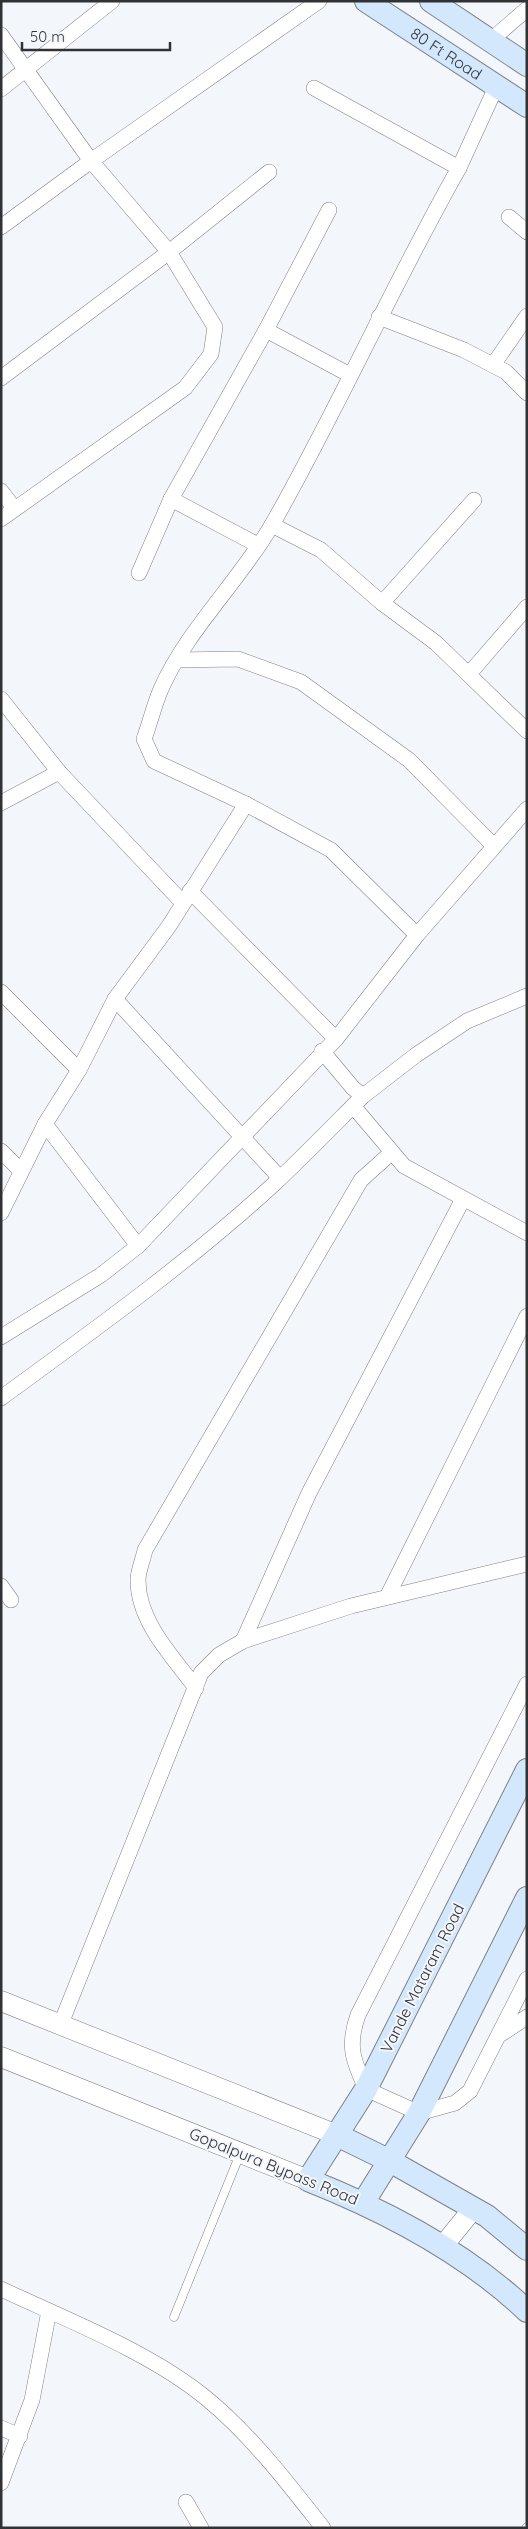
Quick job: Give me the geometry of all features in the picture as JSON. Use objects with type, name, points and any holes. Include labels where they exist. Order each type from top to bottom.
[{"type":"main road","name":"80 Ft Road","points":[[366,1],[527,106]]},
{"type":"main road","points":[[432,1],[527,65]]},
{"type":"main road","name":"Vande Mataram Road","points":[[308,2180],[366,2089],[527,1770]]},
{"type":"main road","points":[[363,2202],[419,2113],[527,1898]]},
{"type":"main road","points":[[337,2135],[390,2160],[487,2216],[527,2249]]},
{"type":"main road","name":"Gopalpura Bypass Road","points":[[308,2180],[363,2202],[442,2247],[527,2311]]},
{"type":"street","points":[[1,89],[27,71],[112,1]]},
{"type":"street","points":[[1,228],[91,161],[320,1]]},
{"type":"street","points":[[490,41],[527,9]]},
{"type":"street","points":[[1,35],[91,161],[169,252],[215,327],[211,354],[185,388],[1,518]]},
{"type":"street","points":[[417,934],[331,850],[246,804],[154,761],[144,739],[161,689],[176,660],[272,525],[416,244],[459,168],[496,86]]},
{"type":"street","points":[[314,88],[459,168]]},
{"type":"street","points":[[1,378],[169,252],[269,172]]},
{"type":"street","points":[[139,573],[171,499],[266,330],[329,210]]},
{"type":"street","points":[[509,217],[527,232]]},
{"type":"street","points":[[493,365],[527,316]]},
{"type":"street","points":[[379,317],[464,350],[506,372],[527,393]]},
{"type":"street","points":[[266,330],[350,375]]},
{"type":"street","points":[[1,491],[14,508]]},
{"type":"street","points":[[171,499],[258,546]]},
{"type":"street","points":[[382,603],[474,500]]},
{"type":"street","points":[[272,525],[321,550],[382,603],[436,643],[527,731]]},
{"type":"street","points":[[469,674],[527,607]]},
{"type":"street","points":[[176,660],[238,659],[301,682],[409,760],[494,846]]},
{"type":"street","points":[[1,699],[59,772],[186,897],[336,1039]]},
{"type":"street","points":[[1,803],[59,772]]},
{"type":"street","points":[[1,1213],[45,1124],[79,1070],[115,1000],[186,897],[246,804]]},
{"type":"street","points":[[1,1337],[101,1275],[138,1246],[198,1187],[241,1137],[273,1108],[322,1051],[336,1039],[417,934],[527,809]]},
{"type":"street","points":[[1,992],[79,1070]]},
{"type":"street","points":[[1,1398],[133,1301],[280,1178],[358,1101],[416,1055],[467,1021],[527,996]]},
{"type":"street","points":[[115,1000],[280,1178]]},
{"type":"street","points":[[322,1051],[353,1088],[358,1101],[391,1153],[404,1166],[527,1233]]},
{"type":"street","points":[[45,1124],[138,1246]]},
{"type":"street","points":[[1,1151],[21,1171]]},
{"type":"street","points":[[196,1688],[158,1638],[141,1603],[138,1580],[145,1550],[361,1180],[391,1153]]},
{"type":"street","points":[[243,1641],[309,1494],[464,1199]]},
{"type":"street","points":[[387,1596],[527,1316]]},
{"type":"street","points":[[60,2026],[201,1673],[219,1655],[243,1641],[351,1606],[527,1564]]},
{"type":"street","points":[[1,1586],[12,1600]]},
{"type":"street","points":[[527,1684],[358,2015],[352,2032],[352,2058],[366,2089],[419,2113],[456,2103],[470,2091],[527,1979]]},
{"type":"street","points":[[1,2001],[337,2135]]},
{"type":"street","points":[[500,2034],[527,2017]]},
{"type":"street","name":"Gopalpura Bypass Road","points":[[1,2057],[308,2180]]},
{"type":"street","points":[[442,2247],[473,2208]]},
{"type":"street","points":[[1,2289],[150,2360],[206,2398],[263,2453],[324,2528]]},
{"type":"street","points":[[1,2483],[32,2400],[49,2311]]},
{"type":"street","points":[[1,2428],[20,2436]]},
{"type":"street","points":[[186,2502],[201,2528]]},
{"type":"lane","points":[[174,2317],[240,2153]]}]
